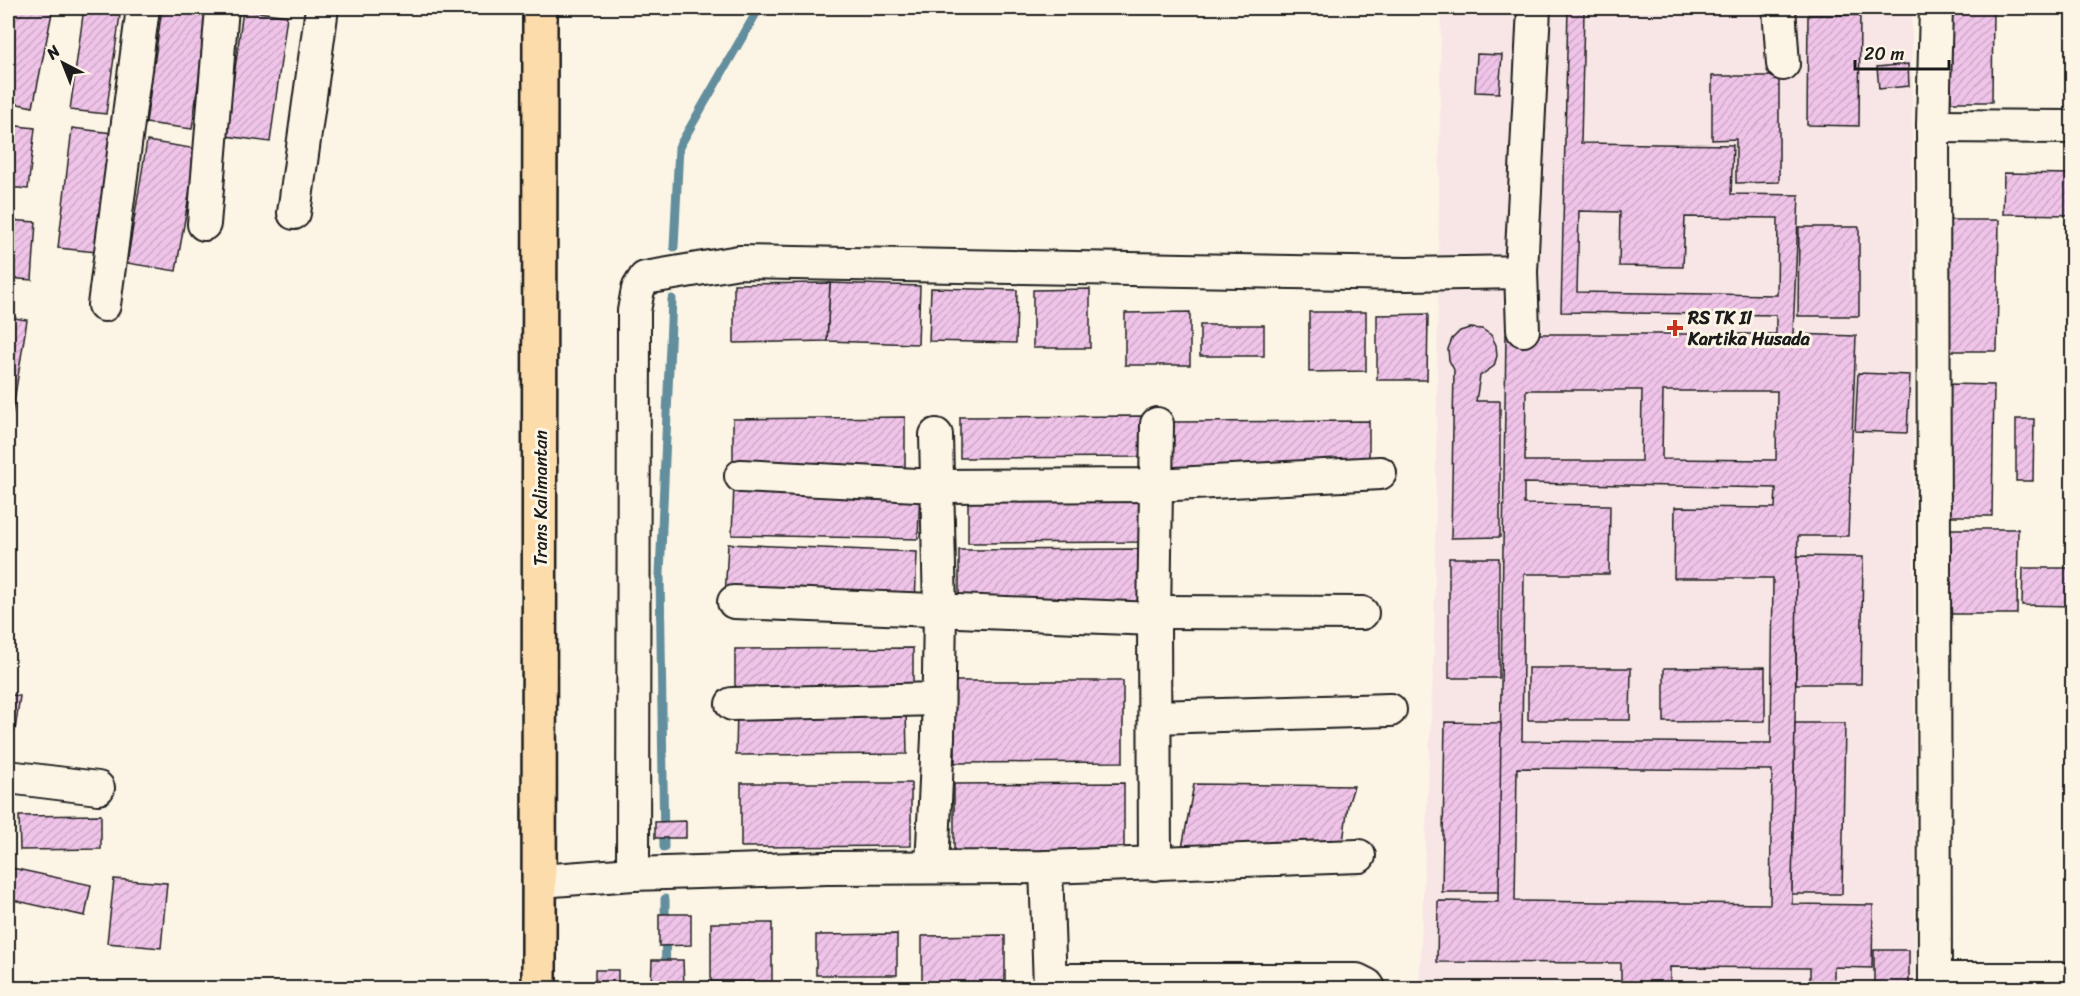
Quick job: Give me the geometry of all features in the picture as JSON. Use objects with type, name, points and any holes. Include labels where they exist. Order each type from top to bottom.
[{"type":"highway","name":"Trans Kalimantan","points":[[539,988],[540,8]]},
{"type":"highway","points":[[520,988],[538,933]]},
{"type":"highway","points":[[538,933],[557,988]]},
{"type":"street","points":[[104,305],[143,8]]},
{"type":"street","points":[[204,224],[222,8]]},
{"type":"street","points":[[294,213],[322,8]]},
{"type":"street","points":[[1522,330],[1521,272],[1534,8]]},
{"type":"street","points":[[1779,8],[1783,64]]},
{"type":"street","points":[[1936,8],[1933,126],[1935,984],[2073,979]]},
{"type":"street","points":[[1933,126],[2073,127]]},
{"type":"street","points":[[633,874],[634,312],[638,289],[645,278],[739,262],[1395,274],[1521,272]]},
{"type":"street","points":[[1155,864],[1157,424]]},
{"type":"street","points":[[932,867],[940,611],[936,435]]},
{"type":"street","points":[[741,476],[937,486],[1156,485],[1380,473]]},
{"type":"street","points":[[734,602],[940,611],[1155,615],[1362,613]]},
{"type":"street","points":[[732,704],[938,699]]},
{"type":"street","points":[[1155,717],[1390,710]]},
{"type":"street","points":[[8,777],[98,788]]},
{"type":"street","points":[[540,880],[633,874],[827,868],[1046,867],[1359,856]]},
{"type":"street","points":[[1046,867],[1050,984],[1357,980],[1369,988]]},
{"type":"shaded area","name":"RS TK II Kartika Husada","points":[[1441,8],[1912,8],[1915,988],[1419,988],[1434,649]]},
{"type":"building","points":[[8,8],[53,8],[33,107],[8,102]]},
{"type":"building","points":[[84,8],[121,8],[106,114],[70,110]]},
{"type":"building","points":[[162,8],[208,11],[192,129],[146,123]]},
{"type":"building","points":[[1568,8],[1611,8],[1611,12],[1584,12],[1581,143],[1733,145],[1731,194],[1799,195],[1793,334],[1856,336],[1848,536],[1798,536],[1792,904],[1873,905],[1872,968],[1834,967],[1834,988],[1810,988],[1810,968],[1670,967],[1670,988],[1621,988],[1621,963],[1437,962],[1438,901],[1498,902],[1506,334],[1776,334],[1776,315],[1561,312]],"holes":[[[1579,211],[1620,212],[1619,266],[1683,267],[1685,217],[1778,218],[1777,295],[1577,292]],[[1526,390],[1642,390],[1641,461],[1525,461]],[[1663,391],[1777,391],[1776,460],[1662,459]],[[1524,483],[1776,488],[1775,508],[1675,507],[1674,578],[1773,578],[1771,743],[1522,741],[1524,574],[1609,574],[1610,505],[1524,504]],[[1517,768],[1772,770],[1770,904],[1515,901]]]},
{"type":"building","points":[[1952,8],[1993,8],[1992,102],[1951,102]]},
{"type":"building","points":[[243,10],[287,16],[270,142],[226,136]]},
{"type":"building","points":[[1808,15],[1860,15],[1859,126],[1807,125]]},
{"type":"building","points":[[1477,54],[1502,55],[1499,93],[1475,92]]},
{"type":"building","points":[[1908,64],[1909,86],[1879,89],[1877,67]]},
{"type":"building","points":[[1712,76],[1779,76],[1779,182],[1736,183],[1736,139],[1712,140]]},
{"type":"building","points":[[8,125],[35,128],[28,189],[8,187]]},
{"type":"building","points":[[72,128],[120,134],[106,253],[58,248]]},
{"type":"building","points":[[147,141],[197,149],[176,271],[127,263]]},
{"type":"building","points":[[2004,173],[2072,174],[2072,215],[2003,214]]},
{"type":"building","points":[[8,220],[36,222],[32,280],[8,278]]},
{"type":"building","points":[[1947,220],[1999,220],[1997,351],[1945,351]]},
{"type":"building","points":[[1799,227],[1859,227],[1859,316],[1798,316]]},
{"type":"building","points":[[830,283],[920,286],[918,344],[827,341]]},
{"type":"building","points":[[830,283],[827,341],[734,343],[734,284]]},
{"type":"building","points":[[931,288],[1017,290],[1016,343],[929,341]]},
{"type":"building","points":[[1090,289],[1090,348],[1033,348],[1033,290]]},
{"type":"building","points":[[1190,312],[1190,365],[1125,365],[1125,313]]},
{"type":"building","points":[[1309,312],[1366,312],[1366,371],[1309,372]]},
{"type":"building","points":[[1428,314],[1427,380],[1377,380],[1377,315]]},
{"type":"building","points":[[8,317],[27,320],[12,414],[8,413]]},
{"type":"building","points":[[1200,325],[1264,325],[1264,356],[1200,356]]},
{"type":"building","points":[[1470,328],[1482,329],[1491,335],[1496,345],[1497,356],[1494,366],[1480,376],[1476,401],[1500,401],[1500,537],[1451,538],[1454,370],[1449,360],[1448,349],[1452,339],[1460,331]]},
{"type":"building","points":[[1858,373],[1910,375],[1907,433],[1855,431]]},
{"type":"building","points":[[1948,384],[1994,385],[1992,516],[1946,516]]},
{"type":"building","points":[[1142,416],[1142,457],[960,458],[960,417]]},
{"type":"building","points":[[905,417],[905,470],[733,471],[733,419]]},
{"type":"building","points":[[2016,419],[2034,419],[2033,481],[2016,481]]},
{"type":"building","points":[[1369,421],[1369,467],[1168,468],[1169,422]]},
{"type":"building","points":[[734,485],[920,489],[918,539],[732,535]]},
{"type":"building","points":[[1148,494],[1148,542],[968,543],[968,495]]},
{"type":"building","points":[[1949,529],[2018,529],[2017,614],[1947,614]]},
{"type":"building","points":[[728,544],[917,552],[915,605],[725,598]]},
{"type":"building","points":[[1139,549],[1139,608],[959,609],[959,550]]},
{"type":"building","points":[[1797,556],[1863,557],[1861,684],[1796,684]]},
{"type":"building","points":[[1449,558],[1499,558],[1499,678],[1449,678]]},
{"type":"building","points":[[2023,568],[2072,568],[2072,606],[2022,605]]},
{"type":"building","points":[[913,648],[913,690],[735,691],[735,649]]},
{"type":"building","points":[[1765,667],[1765,721],[1664,722],[1664,668]]},
{"type":"building","points":[[1528,668],[1631,668],[1630,720],[1528,720]]},
{"type":"building","points":[[955,681],[1123,681],[1123,762],[955,763]]},
{"type":"building","points":[[8,694],[20,696],[15,730],[8,729]]},
{"type":"building","points":[[737,709],[906,709],[907,754],[736,755]]},
{"type":"building","points":[[1445,722],[1501,723],[1499,892],[1442,892]]},
{"type":"building","points":[[1795,723],[1845,723],[1842,894],[1792,894]]},
{"type":"building","points":[[741,783],[911,783],[911,846],[741,847]]},
{"type":"building","points":[[1124,783],[1124,850],[954,851],[954,784]]},
{"type":"building","points":[[1194,784],[1354,786],[1348,805],[1343,842],[1182,848]]},
{"type":"building","points":[[101,815],[101,849],[20,850],[19,816]]},
{"type":"building","points":[[686,821],[686,838],[655,838],[655,822]]},
{"type":"building","points":[[12,868],[91,885],[85,916],[8,899]]},
{"type":"building","points":[[114,879],[167,883],[161,948],[107,943]]},
{"type":"building","points":[[659,914],[691,914],[691,945],[659,946]]},
{"type":"building","points":[[711,923],[772,923],[772,982],[711,982]]},
{"type":"building","points":[[897,934],[897,975],[816,975],[816,935]]},
{"type":"building","points":[[1005,935],[1005,983],[922,984],[922,936]]},
{"type":"building","points":[[1874,950],[1909,950],[1909,988],[1874,988]]},
{"type":"building","points":[[652,960],[683,960],[684,988],[651,988]]},
{"type":"building","points":[[595,970],[618,970],[618,988],[595,988]]},
{"type":"waterway","points":[[674,247],[679,147],[759,8]]},
{"type":"waterway","points":[[664,847],[660,574],[672,299]]},
{"type":"waterway","points":[[665,899],[666,988]]},
{"type":"place","name":"RS TK II Kartika Husada","points":[[1675,328]]}]
